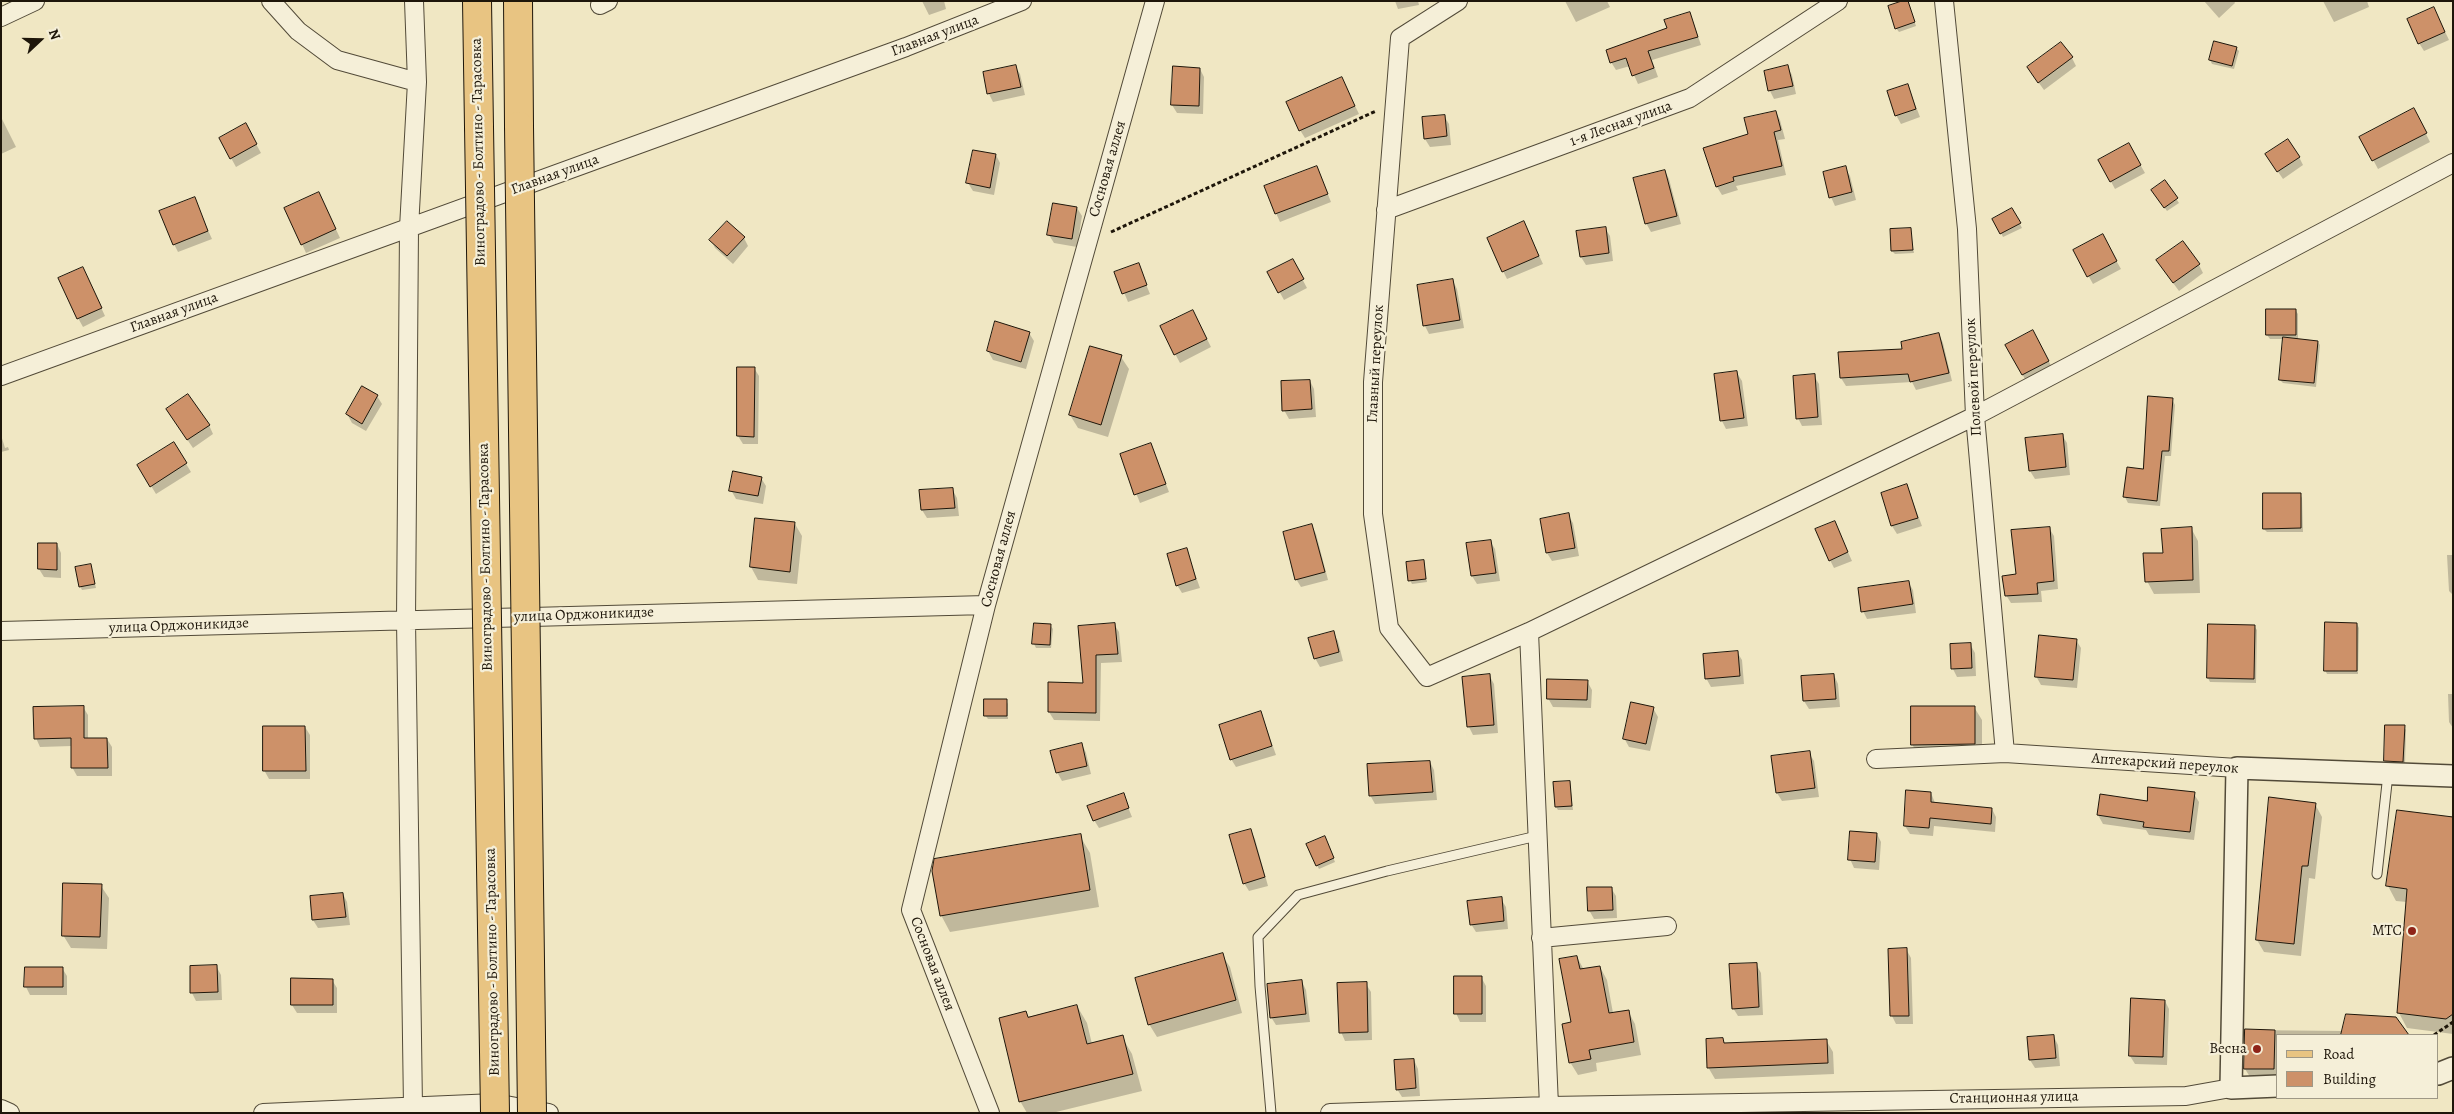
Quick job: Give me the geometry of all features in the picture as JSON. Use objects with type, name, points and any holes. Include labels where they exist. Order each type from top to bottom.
[{"type":"main road","name":"Виноградово - Болтино - Тарасовка","points":[[477,1],[496,1113]]},
{"type":"main road","points":[[518,1],[532,1113]]},
{"type":"street","points":[[1,17],[35,1]]},
{"type":"street","points":[[271,1],[298,31],[337,60],[416,82]]},
{"type":"street","points":[[412,1107],[406,620],[409,228],[416,82],[414,1]]},
{"type":"street","name":"Главная улица","points":[[1,376],[906,47],[1022,1]]},
{"type":"street","name":"Сосновая аллея","points":[[990,1113],[911,910],[986,605],[1155,1]]},
{"type":"street","name":"Главный переулок","points":[[1458,1],[1400,38],[1373,382],[1373,514],[1389,628],[1427,677],[1529,632]]},
{"type":"street","name":"1-я Лесная улица","points":[[1386,210],[1690,98],[1838,1]]},
{"type":"street","name":"Полевой переулок","points":[[1944,1],[1968,230],[1975,416],[2004,754]]},
{"type":"street","points":[[1549,1106],[1529,632],[1975,416],[2453,163]]},
{"type":"street","name":"улица Орджоникидзе","points":[[1,631],[986,605]]},
{"type":"street","name":"Аптекарский переулок","points":[[1876,759],[2004,754],[2237,768],[2453,776]]},
{"type":"street","points":[[2231,1088],[2237,768]]},
{"type":"street","points":[[1541,938],[1667,926]]},
{"type":"street","points":[[2439,1074],[2453,1068]]},
{"type":"street","name":"Станционная улица","points":[[1330,1113],[1549,1106],[2186,1096],[2231,1088],[2276,1086]]},
{"type":"street","points":[[263,1113],[495,1103],[549,1113]]},
{"type":"street","points":[[1,1109],[10,1113]]},
{"type":"lane","points":[[2377,874],[2388,774]]},
{"type":"lane","points":[[1271,1113],[1260,986],[1258,936],[1298,895],[1387,871],[1537,836]]},
{"type":"path","points":[[1088,243],[1394,102]]},
{"type":"path","points":[[2435,1034],[2453,1022]]},
{"type":"building","points":[[1908,1],[1915,22],[1895,29],[1888,6]]},
{"type":"building","points":[[2434,7],[2445,32],[2418,44],[2407,19]]},
{"type":"building","points":[[1690,12],[1698,37],[1648,51],[1654,68],[1632,76],[1626,58],[1610,63],[1606,50],[1667,28],[1664,20]]},
{"type":"building","points":[[2214,41],[2237,47],[2232,66],[2209,60]]},
{"type":"building","points":[[2061,42],[2073,57],[2038,83],[2027,67]]},
{"type":"building","points":[[1016,65],[1021,87],[987,94],[983,72]]},
{"type":"building","points":[[1788,65],[1793,86],[1768,91],[1764,71]]},
{"type":"building","points":[[1173,66],[1200,68],[1199,106],[1171,105]]},
{"type":"building","points":[[1342,77],[1355,106],[1299,131],[1286,102]]},
{"type":"building","points":[[1908,84],[1916,109],[1895,116],[1887,91]]},
{"type":"building","points":[[2414,108],[2427,133],[2372,161],[2359,137]]},
{"type":"building","points":[[1776,111],[1781,130],[1774,132],[1782,166],[1733,177],[1734,181],[1716,187],[1703,148],[1748,134],[1744,118]]},
{"type":"building","points":[[1445,115],[1447,136],[1424,139],[1422,117]]},
{"type":"building","points":[[246,123],[257,144],[230,159],[219,138]]},
{"type":"building","points":[[2288,139],[2300,157],[2277,172],[2265,154]]},
{"type":"building","points":[[2129,143],[2141,165],[2110,182],[2098,160]]},
{"type":"building","points":[[973,150],[996,154],[990,188],[966,183]]},
{"type":"building","points":[[1317,166],[1328,194],[1275,214],[1264,186]]},
{"type":"building","points":[[1846,166],[1852,192],[1829,198],[1823,172]]},
{"type":"building","points":[[1665,170],[1677,216],[1645,224],[1633,178]]},
{"type":"building","points":[[2165,180],[2178,198],[2164,208],[2151,190]]},
{"type":"building","points":[[319,192],[336,229],[301,245],[284,208]]},
{"type":"building","points":[[195,197],[208,231],[173,245],[159,211]]},
{"type":"building","points":[[1053,203],[1077,207],[1072,239],[1047,235]]},
{"type":"building","points":[[2012,208],[2021,223],[2000,234],[1992,219]]},
{"type":"building","points":[[727,221],[745,237],[727,256],[709,240]]},
{"type":"building","points":[[1524,221],[1539,256],[1502,272],[1487,238]]},
{"type":"building","points":[[1606,227],[1609,253],[1580,257],[1576,231]]},
{"type":"building","points":[[1911,228],[1913,250],[1891,251],[1890,229]]},
{"type":"building","points":[[2103,234],[2117,261],[2087,277],[2073,250]]},
{"type":"building","points":[[2183,241],[2200,264],[2173,283],[2156,260]]},
{"type":"building","points":[[1293,259],[1304,279],[1278,293],[1267,272]]},
{"type":"building","points":[[1139,263],[1147,285],[1122,294],[1114,272]]},
{"type":"building","points":[[83,267],[102,308],[77,319],[58,278]]},
{"type":"building","points":[[1453,279],[1460,320],[1423,326],[1417,285]]},
{"type":"building","points":[[2266,309],[2296,309],[2296,335],[2266,335]]},
{"type":"building","points":[[1193,310],[1207,339],[1174,355],[1160,326]]},
{"type":"building","points":[[995,321],[1030,332],[1021,362],[987,351]]},
{"type":"building","points":[[2033,330],[2049,361],[2022,375],[2005,345]]},
{"type":"building","points":[[1939,333],[1949,373],[1910,382],[1908,374],[1840,378],[1838,352],[1902,349],[1901,342]]},
{"type":"building","points":[[2283,337],[2318,341],[2314,383],[2279,380]]},
{"type":"building","points":[[1090,346],[1122,355],[1101,425],[1069,415]]},
{"type":"building","points":[[737,367],[755,367],[754,437],[737,436]]},
{"type":"building","points":[[1737,371],[1744,418],[1720,421],[1714,374]]},
{"type":"building","points":[[1815,374],[1818,417],[1796,419],[1793,376]]},
{"type":"building","points":[[1310,380],[1312,409],[1282,411],[1281,381]]},
{"type":"building","points":[[362,386],[378,395],[362,424],[346,414]]},
{"type":"building","points":[[188,394],[210,425],[187,440],[166,409]]},
{"type":"building","points":[[2148,396],[2173,398],[2169,451],[2162,451],[2157,501],[2123,497],[2127,467],[2143,469]]},
{"type":"building","points":[[2063,434],[2066,467],[2029,471],[2025,438]]},
{"type":"building","points":[[174,442],[187,463],[150,487],[137,465]]},
{"type":"building","points":[[1151,443],[1166,484],[1134,495],[1120,454]]},
{"type":"building","points":[[733,471],[762,477],[758,496],[729,491]]},
{"type":"building","points":[[1907,484],[1918,518],[1891,526],[1881,493]]},
{"type":"building","points":[[953,488],[955,508],[921,510],[919,490]]},
{"type":"building","points":[[2263,493],[2301,493],[2301,528],[2263,529]]},
{"type":"building","points":[[1569,513],[1575,548],[1546,553],[1540,519]]},
{"type":"building","points":[[755,518],[795,522],[790,572],[750,567]]},
{"type":"building","points":[[1835,521],[1848,552],[1829,561],[1815,529]]},
{"type":"building","points":[[1312,524],[1325,572],[1295,580],[1283,532]]},
{"type":"building","points":[[2050,527],[2054,581],[2037,583],[2038,594],[2005,596],[2002,576],[2016,574],[2011,530]]},
{"type":"building","points":[[2192,527],[2193,580],[2145,582],[2143,553],[2163,553],[2161,529]]},
{"type":"building","points":[[1491,540],[1496,573],[1471,576],[1466,543]]},
{"type":"building","points":[[38,543],[57,543],[57,570],[38,569]]},
{"type":"building","points":[[1187,548],[1196,579],[1176,586],[1167,554]]},
{"type":"building","points":[[1424,560],[1426,579],[1408,581],[1406,562]]},
{"type":"building","points":[[91,564],[95,584],[79,587],[75,567]]},
{"type":"building","points":[[1909,581],[1913,604],[1861,612],[1858,588]]},
{"type":"building","points":[[2325,622],[2357,623],[2357,671],[2324,671]]},
{"type":"building","points":[[1034,623],[1051,624],[1050,645],[1032,644]]},
{"type":"building","points":[[1115,623],[1118,654],[1096,655],[1096,713],[1048,712],[1048,682],[1083,683],[1078,626]]},
{"type":"building","points":[[2208,624],[2255,625],[2254,679],[2207,678]]},
{"type":"building","points":[[1334,631],[1339,652],[1314,659],[1308,638]]},
{"type":"building","points":[[2039,635],[2077,639],[2073,680],[2035,677]]},
{"type":"building","points":[[1971,643],[1972,668],[1951,669],[1950,644]]},
{"type":"building","points":[[1738,651],[1740,676],[1705,679],[1703,654]]},
{"type":"building","points":[[1490,674],[1494,725],[1467,727],[1462,677]]},
{"type":"building","points":[[1834,674],[1836,699],[1803,701],[1801,676]]},
{"type":"building","points":[[1547,679],[1588,680],[1587,700],[1547,699]]},
{"type":"building","points":[[984,699],[1007,699],[1007,716],[984,716]]},
{"type":"building","points":[[1631,702],[1654,707],[1646,744],[1623,739]]},
{"type":"building","points":[[84,706],[84,738],[107,738],[108,768],[71,768],[71,738],[34,739],[33,707]]},
{"type":"building","points":[[1911,706],[1975,706],[1975,744],[1911,745]]},
{"type":"building","points":[[1261,711],[1272,746],[1230,760],[1219,725]]},
{"type":"building","points":[[2385,725],[2405,725],[2403,762],[2384,761]]},
{"type":"building","points":[[263,726],[305,726],[306,771],[263,771]]},
{"type":"building","points":[[1082,743],[1087,766],[1056,773],[1050,751]]},
{"type":"building","points":[[1810,751],[1815,788],[1776,793],[1771,756]]},
{"type":"building","points":[[1430,761],[1433,792],[1369,796],[1367,764]]},
{"type":"building","points":[[1570,781],[1572,806],[1555,807],[1553,782]]},
{"type":"building","points":[[2148,787],[2195,792],[2190,832],[2143,827],[2144,822],[2097,815],[2100,794],[2147,801]]},
{"type":"building","points":[[1906,790],[1931,792],[1931,802],[1992,808],[1991,824],[1930,818],[1929,828],[1904,826]]},
{"type":"building","points":[[1124,793],[1129,808],[1093,821],[1087,806]]},
{"type":"building","points":[[2269,797],[2316,803],[2308,866],[2302,866],[2294,944],[2256,940]]},
{"type":"building","points":[[2397,810],[2453,817],[2453,1014],[2446,1019],[2397,1013],[2407,889],[2386,886]]},
{"type":"building","points":[[1251,829],[1265,877],[1243,884],[1229,835]]},
{"type":"building","points":[[1850,831],[1877,833],[1875,862],[1848,860]]},
{"type":"building","points":[[1081,834],[1090,890],[940,916],[932,871],[934,859]]},
{"type":"building","points":[[1325,836],[1334,858],[1316,866],[1306,844]]},
{"type":"building","points":[[63,883],[102,884],[100,937],[62,936]]},
{"type":"building","points":[[1587,887],[1612,887],[1613,910],[1588,911]]},
{"type":"building","points":[[343,893],[346,917],[312,920],[310,896]]},
{"type":"building","points":[[1502,897],[1504,921],[1470,925],[1467,901]]},
{"type":"building","points":[[1907,948],[1909,1016],[1890,1016],[1888,949]]},
{"type":"building","points":[[1223,953],[1236,1000],[1148,1025],[1135,978]]},
{"type":"building","points":[[1577,956],[1580,969],[1600,966],[1609,1013],[1629,1010],[1634,1042],[1589,1050],[1591,1059],[1569,1063],[1562,1024],[1571,1022],[1559,959]]},
{"type":"building","points":[[1757,963],[1759,1007],[1732,1009],[1729,964]]},
{"type":"building","points":[[217,965],[218,992],[190,993],[190,966]]},
{"type":"building","points":[[25,967],[63,967],[63,987],[24,987]]},
{"type":"building","points":[[1454,976],[1482,976],[1482,1014],[1454,1014]]},
{"type":"building","points":[[291,978],[333,979],[333,1005],[291,1005]]},
{"type":"building","points":[[1302,980],[1306,1014],[1270,1018],[1267,984]]},
{"type":"building","points":[[1367,982],[1368,1032],[1339,1033],[1337,983]]},
{"type":"building","points":[[2131,998],[2165,1000],[2163,1057],[2129,1056]]},
{"type":"building","points":[[1077,1005],[1087,1044],[1123,1035],[1133,1074],[1019,1102],[999,1018],[1026,1011],[1028,1017]]},
{"type":"building","points":[[2346,1014],[2396,1017],[2408,1034],[2341,1034]]},
{"type":"building","name":"Весна","points":[[2245,1029],[2275,1030],[2274,1069],[2244,1069]]},
{"type":"building","points":[[2054,1035],[2056,1058],[2029,1060],[2027,1037]]},
{"type":"building","points":[[1723,1038],[1724,1043],[1827,1039],[1828,1063],[1707,1068],[1706,1039]]},
{"type":"building","points":[[1414,1059],[1416,1088],[1396,1090],[1394,1060]]},
{"type":"place","name":"МТС","points":[[2412,931]]},
{"type":"place","name":"Весна","points":[[2257,1049]]}]
